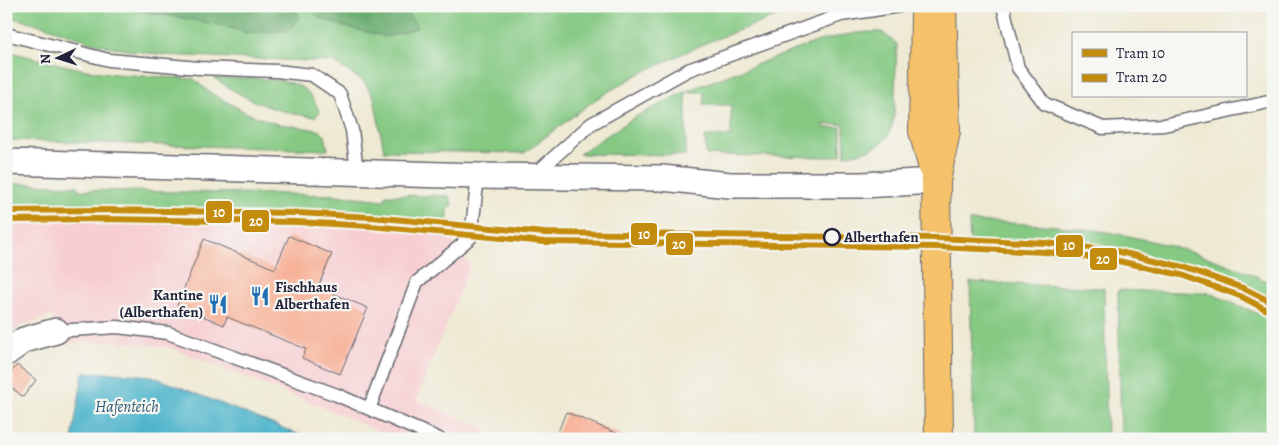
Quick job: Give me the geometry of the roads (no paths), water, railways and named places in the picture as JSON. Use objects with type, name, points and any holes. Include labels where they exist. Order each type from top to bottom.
[{"type":"main road","points":[[926,6],[922,130],[936,181]]},
{"type":"main road","points":[[938,439],[936,181],[946,131],[942,6]]},
{"type":"street","points":[[6,162],[478,176],[662,178],[730,185],[841,185],[936,181]]},
{"type":"street","points":[[6,353],[24,340],[56,331]]},
{"type":"lane","points":[[533,176],[591,124],[688,70],[841,15],[900,6]]},
{"type":"lane","points":[[1003,6],[1018,68],[1045,104],[1103,128],[1164,125],[1273,101]]},
{"type":"lane","points":[[6,34],[109,60],[312,75],[340,94],[352,130],[357,172]]},
{"type":"lane","points":[[369,409],[417,282],[471,237],[478,176]]},
{"type":"lane","points":[[56,331],[117,327],[168,333],[337,395],[440,439]]},
{"type":"water","name":"Hafenteich","points":[[83,373],[121,373],[152,376],[310,439],[72,439]]},
{"type":"tram line","name":"10","points":[[6,211],[103,210],[297,213],[371,217],[545,233],[937,238],[1046,243],[1116,251],[1183,267],[1243,288],[1273,303]]},
{"type":"tram line","name":"20","points":[[6,220],[103,219],[297,222],[370,226],[545,242],[937,247],[1045,252],[1114,260],[1181,275],[1240,296],[1269,311]]},
{"type":"place","name":"Alberthafen","points":[[832,237]]},
{"type":"place","name":"Fischhaus Alberthafen","points":[[260,296]]},
{"type":"place","name":"Kantine (Alberthafen)","points":[[218,304]]}]
